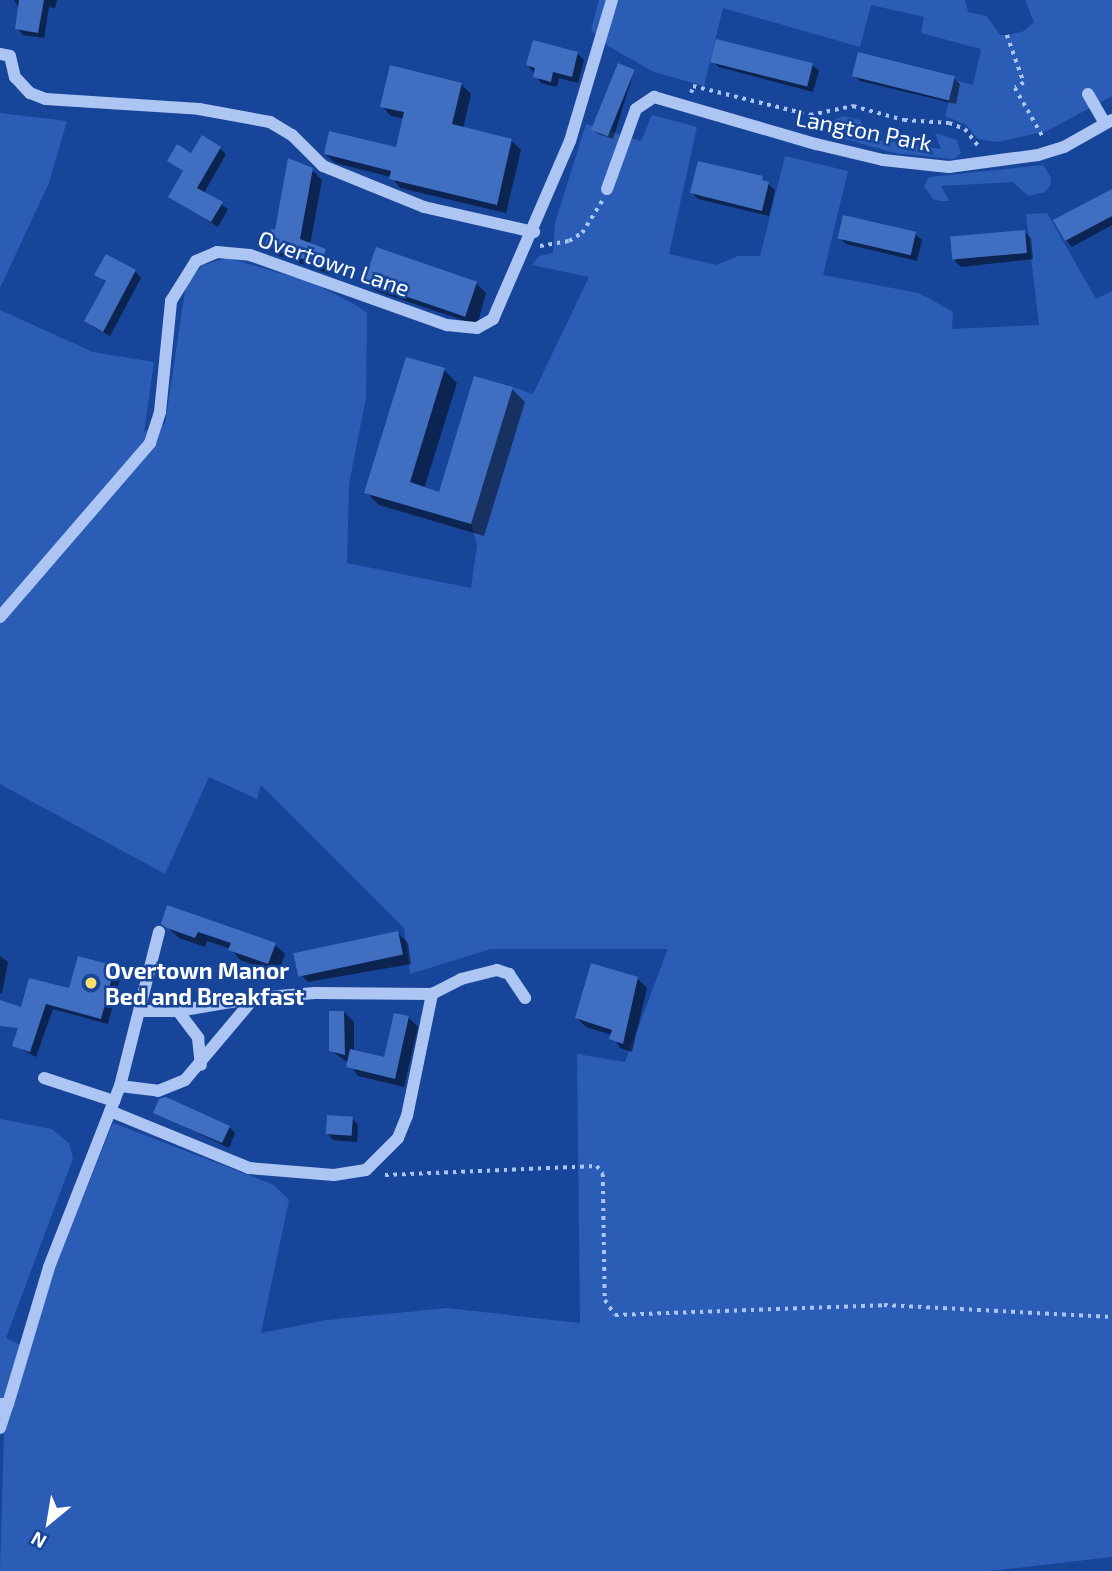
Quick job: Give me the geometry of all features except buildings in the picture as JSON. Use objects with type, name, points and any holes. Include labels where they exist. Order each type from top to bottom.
[{"type":"street","name":"Overtown Lane","points":[[0,617],[150,443],[160,412],[171,301],[196,261],[217,252],[250,255],[466,329],[493,319],[534,232],[578,118],[612,0]]},
{"type":"street","points":[[0,54],[10,56],[15,77],[30,93],[46,99],[243,115],[270,122],[292,135],[323,166],[424,207],[534,232]]},
{"type":"street","points":[[1088,94],[1109,122]]},
{"type":"street","name":"Langton Park","points":[[607,189],[641,103],[654,97],[883,160],[948,167],[1010,162],[1038,155],[1109,122]]},
{"type":"street","points":[[0,1427],[4,1404],[45,1279],[120,1086],[142,1011],[159,932]]},
{"type":"street","points":[[142,1011],[178,1011],[254,998],[432,993],[497,970],[509,974],[525,998]]},
{"type":"street","points":[[44,1078],[249,1168],[334,1175],[370,1167],[398,1138],[407,1116],[432,993]]},
{"type":"street","points":[[120,1086],[169,1088],[201,1065],[254,998]]},
{"type":"street","points":[[178,1011],[198,1038],[201,1065]]},
{"type":"path","points":[[1007,35],[1024,83],[1015,88],[1042,140],[1054,134]]},
{"type":"path","name":"Langton Park","points":[[688,106],[693,86],[810,115],[853,106],[904,120],[949,123],[965,130],[985,150]]},
{"type":"path","points":[[528,245],[554,246],[582,233],[607,189]]},
{"type":"path","points":[[370,1167],[401,1177],[555,1164],[597,1166],[603,1174],[605,1300],[615,1315],[884,1305],[1112,1317]]},
{"type":"shaded area","points":[[599,0],[965,0],[968,12],[987,16],[1000,35],[1007,35],[1024,31],[1034,22],[1025,0],[1112,0],[1112,96],[1047,131],[998,142],[978,139],[966,125],[945,116],[955,80],[973,85],[981,49],[921,33],[924,17],[871,5],[860,47],[723,8],[704,86],[654,72],[608,46],[591,30]]},
{"type":"shaded area","points":[[0,113],[67,121],[49,183],[0,288]]},
{"type":"shaded area","points":[[652,115],[697,127],[669,254],[716,265],[738,256],[760,256],[785,156],[848,171],[823,275],[919,293],[953,312],[952,329],[1039,325],[1026,214],[1047,213],[1096,299],[1112,291],[1112,1557],[990,1571],[0,1571],[4,1435],[0,1427],[0,1119],[52,1129],[69,1143],[73,1158],[6,1338],[23,1346],[113,1123],[274,1185],[289,1200],[261,1333],[327,1320],[447,1308],[580,1323],[577,1054],[625,1062],[668,949],[491,949],[410,974],[404,928],[261,785],[257,799],[209,777],[165,874],[0,784],[0,310],[93,352],[154,362],[144,432],[165,424],[186,284],[203,265],[228,258],[311,282],[354,304],[367,313],[366,398],[349,484],[347,563],[471,588],[477,545],[471,524],[513,387],[533,394],[589,277],[532,265],[539,256],[553,253],[555,223],[586,124],[641,141]]},
{"type":"shaded area","points":[[843,116],[860,120],[871,139],[941,149],[935,133],[957,140],[961,153],[954,159],[894,153],[828,134],[830,122]]},
{"type":"shaded area","points":[[1043,165],[1051,177],[1050,186],[1045,192],[1028,196],[1013,182],[941,186],[949,201],[940,201],[933,199],[924,186],[929,177]]},
{"type":"place","name":"Overtown Manor Bed and Breakfast","points":[[91,983]]}]
